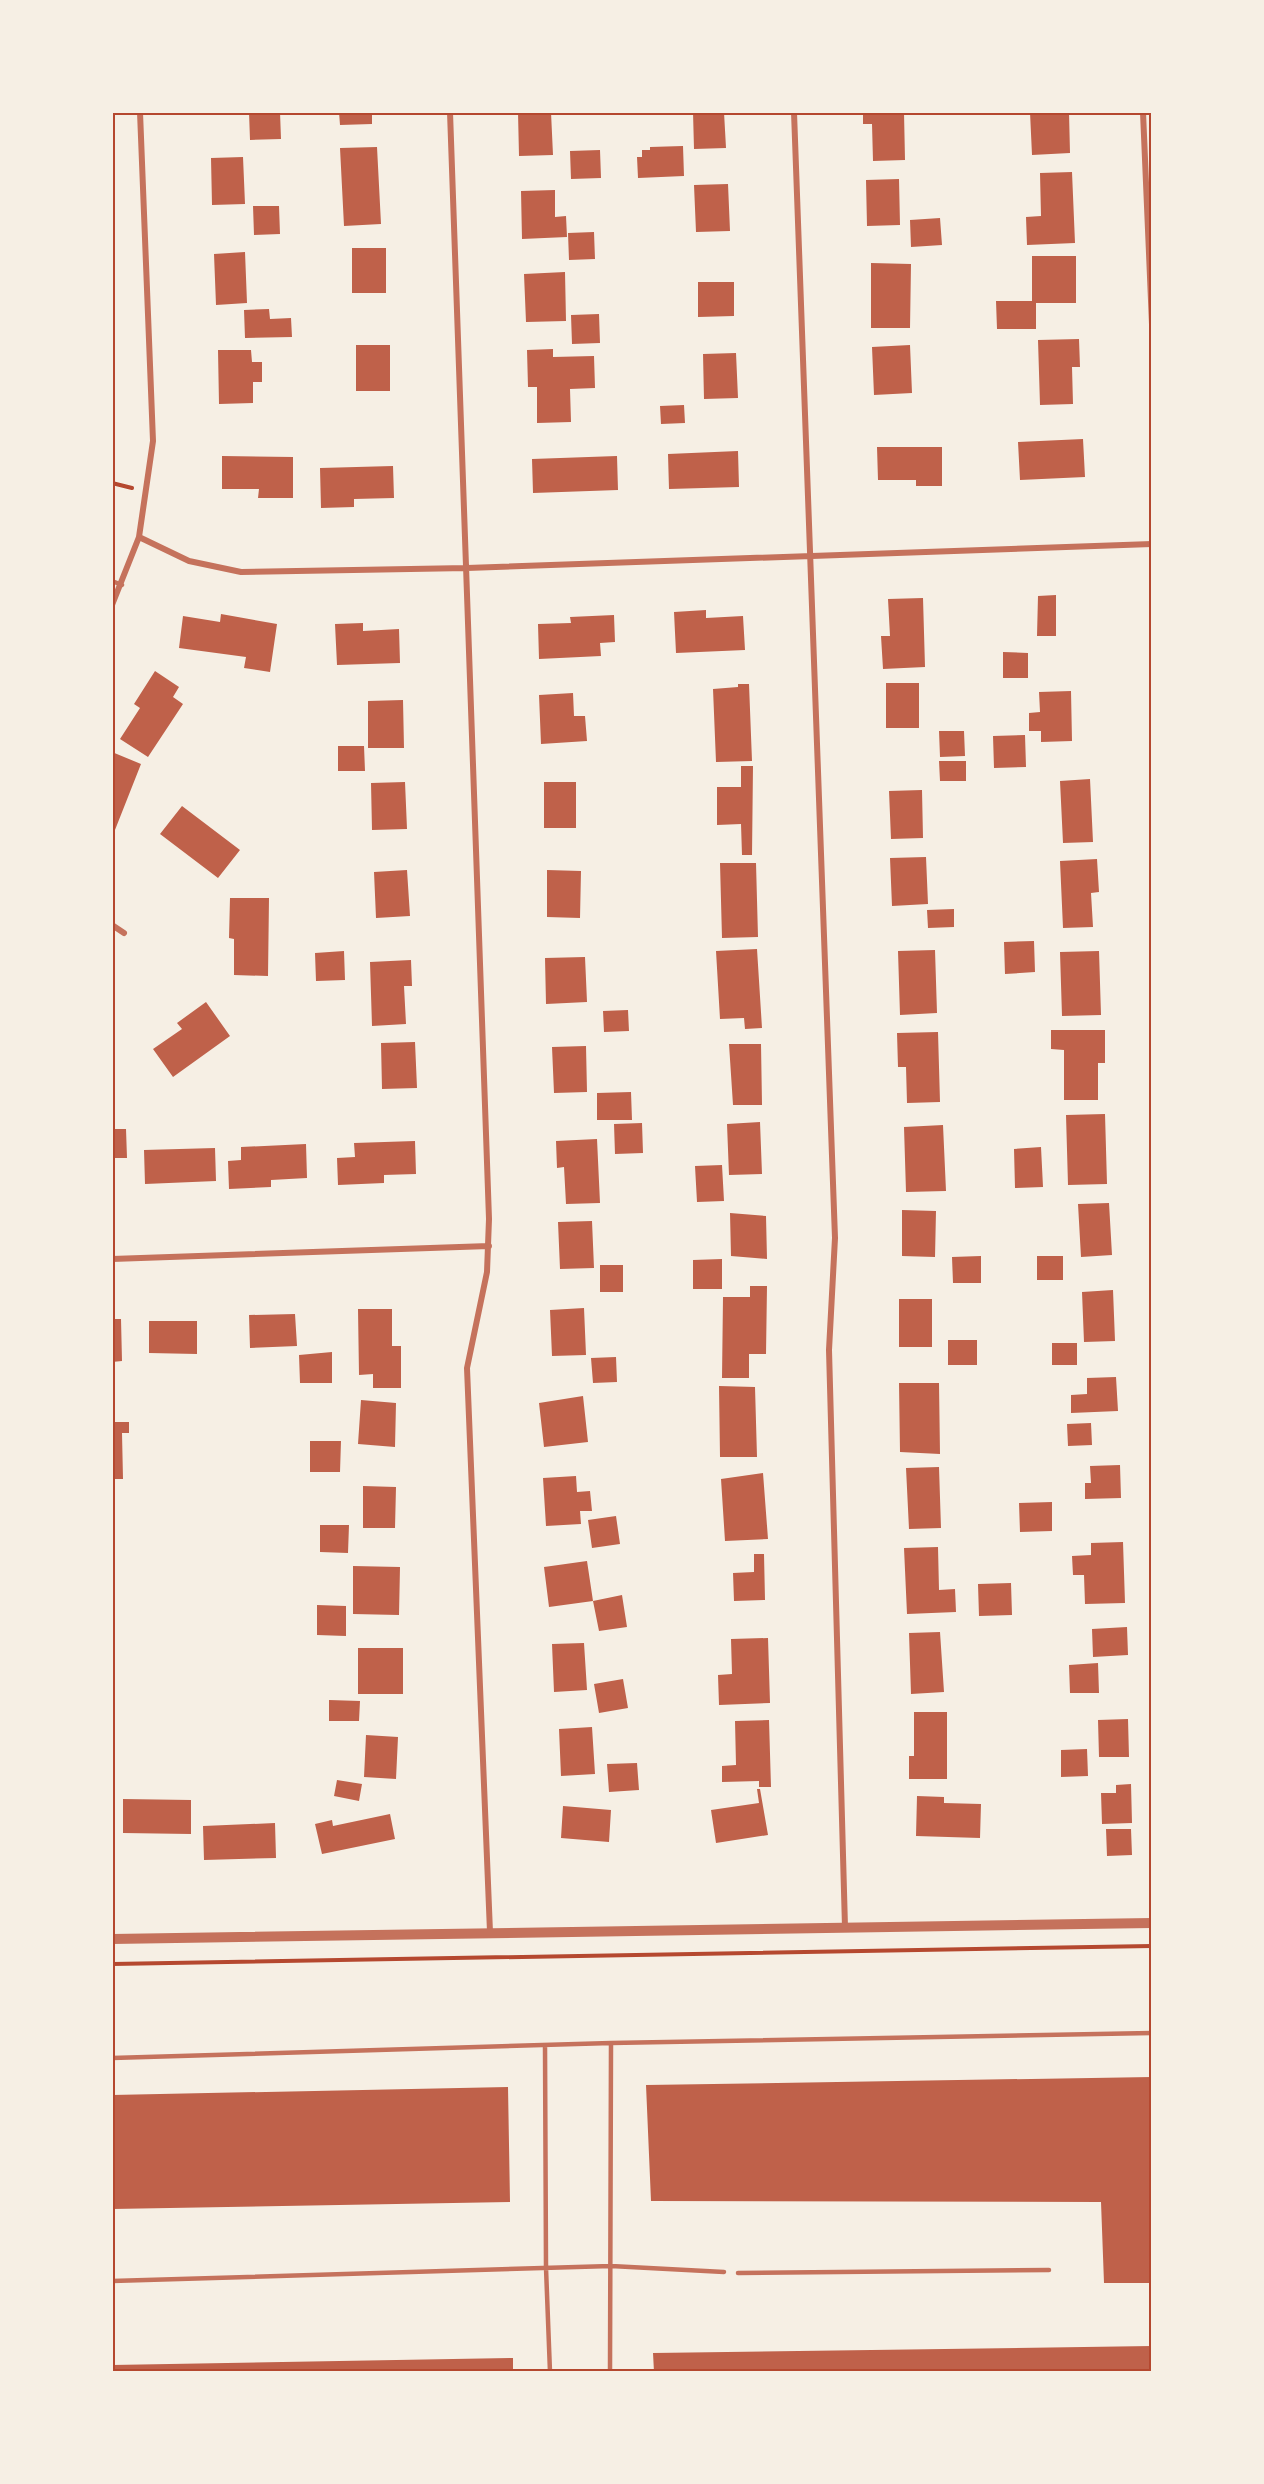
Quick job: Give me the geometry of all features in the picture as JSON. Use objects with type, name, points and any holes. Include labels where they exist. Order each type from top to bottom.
[{"type":"street","points":[[112,605],[122,585],[139,537],[153,441],[140,112]]},
{"type":"street","points":[[450,112],[489,1246],[487,1272],[467,1368],[490,1932]]},
{"type":"street","points":[[794,112],[835,1238],[829,1371],[845,1927]]},
{"type":"street","points":[[1143,112],[1152,324]]},
{"type":"street","points":[[139,537],[189,561],[241,572],[466,568],[1152,544]]},
{"type":"street","points":[[112,925],[124,933]]},
{"type":"street","points":[[112,1259],[489,1246]]},
{"type":"street","points":[[112,1939],[1152,1923]]},
{"type":"lane","points":[[112,581],[122,585]]},
{"type":"lane","points":[[112,2058],[611,2043],[1152,2033]]},
{"type":"lane","points":[[610,2372],[611,2043]]},
{"type":"lane","points":[[545,2045],[546,2268],[550,2372]]},
{"type":"lane","points":[[112,2282],[610,2266],[724,2272]]},
{"type":"lane","points":[[738,2273],[1049,2271]]},
{"type":"path","points":[[112,1964],[1152,1946]]},
{"type":"building","points":[[249,112],[280,112],[281,139],[250,140]]},
{"type":"building","points":[[339,112],[372,112],[372,124],[340,125]]},
{"type":"building","points":[[518,112],[551,112],[553,155],[519,156]]},
{"type":"building","points":[[693,112],[724,112],[726,148],[694,149]]},
{"type":"building","points":[[863,112],[904,112],[905,160],[873,161],[872,124],[863,124]]},
{"type":"building","points":[[1030,112],[1069,112],[1070,153],[1032,155]]},
{"type":"building","points":[[683,146],[684,176],[638,178],[637,157],[642,157],[642,150],[650,150],[650,147]]},
{"type":"building","points":[[377,147],[381,224],[344,226],[340,148]]},
{"type":"building","points":[[600,150],[601,178],[571,179],[570,151]]},
{"type":"building","points":[[243,157],[245,204],[212,205],[211,158]]},
{"type":"building","points":[[1072,172],[1075,243],[1027,245],[1026,217],[1041,216],[1040,173]]},
{"type":"building","points":[[899,179],[900,225],[867,226],[866,180]]},
{"type":"building","points":[[728,184],[730,231],[696,232],[694,185]]},
{"type":"building","points":[[555,190],[555,217],[566,216],[567,237],[522,239],[521,191]]},
{"type":"building","points":[[253,206],[279,206],[280,234],[254,235]]},
{"type":"building","points":[[940,218],[942,245],[911,247],[910,220]]},
{"type":"building","points":[[594,232],[595,259],[569,260],[568,233]]},
{"type":"building","points":[[352,248],[386,248],[386,293],[352,293]]},
{"type":"building","points":[[245,252],[247,303],[216,305],[214,254]]},
{"type":"building","points":[[1032,256],[1076,256],[1076,303],[1036,303],[1036,329],[997,329],[996,301],[1032,301]]},
{"type":"building","points":[[871,263],[911,264],[910,328],[871,328]]},
{"type":"building","points":[[565,272],[566,321],[526,322],[524,274]]},
{"type":"building","points":[[698,282],[734,282],[734,316],[698,317]]},
{"type":"building","points":[[269,309],[270,319],[291,318],[292,337],[245,338],[244,310]]},
{"type":"building","points":[[599,314],[600,343],[572,344],[571,315]]},
{"type":"building","points":[[1079,339],[1080,367],[1072,367],[1073,404],[1040,405],[1038,340]]},
{"type":"building","points":[[356,345],[390,345],[390,391],[356,391]]},
{"type":"building","points":[[910,345],[912,393],[874,395],[872,347]]},
{"type":"building","points":[[553,349],[553,357],[594,356],[595,388],[570,389],[571,422],[537,423],[537,387],[528,387],[527,350]]},
{"type":"building","points":[[218,350],[251,350],[252,362],[262,362],[262,382],[253,382],[253,403],[219,404]]},
{"type":"building","points":[[736,353],[738,398],[704,399],[703,354]]},
{"type":"building","points":[[684,405],[685,423],[661,424],[660,406]]},
{"type":"building","points":[[1083,439],[1085,477],[1020,480],[1018,442]]},
{"type":"building","points":[[877,447],[942,447],[942,486],[916,486],[916,480],[878,480]]},
{"type":"building","points":[[738,451],[739,487],[669,489],[668,454]]},
{"type":"building","points":[[222,456],[293,457],[293,498],[258,498],[259,489],[222,489]]},
{"type":"building","points":[[617,456],[618,490],[533,493],[532,459]]},
{"type":"building","points":[[393,466],[394,498],[354,499],[354,507],[321,508],[320,468]]},
{"type":"building","points":[[1056,595],[1056,636],[1037,636],[1038,596]]},
{"type":"building","points":[[923,598],[925,667],[883,669],[881,636],[890,636],[888,599]]},
{"type":"building","points":[[706,610],[706,618],[743,616],[745,650],[676,653],[674,612]]},
{"type":"building","points":[[221,614],[277,624],[270,672],[244,668],[246,657],[179,648],[183,616],[220,622]]},
{"type":"building","points":[[614,615],[615,642],[600,643],[601,656],[539,659],[538,624],[571,623],[570,617]]},
{"type":"building","points":[[363,623],[363,631],[399,629],[400,663],[337,665],[335,624]]},
{"type":"building","points":[[1003,652],[1028,653],[1028,678],[1003,678]]},
{"type":"building","points":[[155,671],[179,687],[173,697],[183,704],[148,757],[120,739],[140,708],[134,704]]},
{"type":"building","points":[[886,683],[919,683],[919,728],[886,728]]},
{"type":"building","points":[[738,684],[749,684],[752,761],[716,762],[713,689],[738,687]]},
{"type":"building","points":[[1071,691],[1072,741],[1041,742],[1041,731],[1029,731],[1029,713],[1040,712],[1039,692]]},
{"type":"building","points":[[573,693],[574,716],[585,716],[587,741],[541,744],[539,695]]},
{"type":"building","points":[[403,700],[404,748],[368,748],[368,701]]},
{"type":"building","points":[[939,731],[964,731],[965,756],[940,757]]},
{"type":"building","points":[[1025,735],[1026,767],[994,768],[993,736]]},
{"type":"building","points":[[338,746],[364,746],[365,771],[338,771]]},
{"type":"building","points":[[112,752],[141,764],[113,835],[112,835]]},
{"type":"building","points":[[939,761],[966,761],[966,781],[940,781]]},
{"type":"building","points":[[741,766],[753,766],[752,855],[742,855],[741,824],[717,825],[717,787],[741,787]]},
{"type":"building","points":[[1090,779],[1093,842],[1063,843],[1060,781]]},
{"type":"building","points":[[405,782],[407,829],[372,830],[371,783]]},
{"type":"building","points":[[544,782],[576,782],[576,828],[544,828]]},
{"type":"building","points":[[922,790],[923,838],[891,839],[889,791]]},
{"type":"building","points":[[182,806],[240,850],[218,878],[160,834]]},
{"type":"building","points":[[926,857],[928,904],[892,906],[890,858]]},
{"type":"building","points":[[1097,859],[1099,892],[1091,893],[1093,927],[1063,928],[1060,861]]},
{"type":"building","points":[[720,863],[756,863],[758,937],[722,938]]},
{"type":"building","points":[[407,870],[410,916],[376,918],[374,872]]},
{"type":"building","points":[[547,870],[581,871],[580,918],[547,917]]},
{"type":"building","points":[[230,898],[269,898],[268,976],[234,975],[234,939],[229,938]]},
{"type":"building","points":[[954,909],[954,927],[928,928],[927,910]]},
{"type":"building","points":[[1034,941],[1035,972],[1005,974],[1004,942]]},
{"type":"building","points":[[757,949],[762,1028],[745,1029],[744,1018],[720,1019],[716,951]]},
{"type":"building","points":[[935,950],[937,1013],[900,1015],[898,951]]},
{"type":"building","points":[[344,951],[345,980],[316,981],[315,953]]},
{"type":"building","points":[[1099,951],[1101,1015],[1062,1016],[1060,952]]},
{"type":"building","points":[[585,957],[587,1002],[546,1004],[545,958]]},
{"type":"building","points":[[411,960],[412,986],[404,986],[406,1024],[372,1026],[370,962]]},
{"type":"building","points":[[206,1002],[230,1036],[173,1077],[153,1049],[182,1029],[177,1023]]},
{"type":"building","points":[[628,1010],[629,1031],[604,1032],[603,1011]]},
{"type":"building","points":[[1051,1030],[1105,1030],[1105,1063],[1098,1063],[1098,1100],[1064,1100],[1064,1050],[1051,1049]]},
{"type":"building","points":[[938,1032],[940,1102],[907,1103],[906,1067],[898,1067],[897,1033]]},
{"type":"building","points":[[415,1042],[417,1088],[382,1089],[381,1043]]},
{"type":"building","points":[[729,1044],[761,1044],[762,1105],[733,1105]]},
{"type":"building","points":[[586,1046],[587,1092],[554,1093],[552,1047]]},
{"type":"building","points":[[631,1092],[632,1120],[597,1120],[597,1093]]},
{"type":"building","points":[[1105,1114],[1107,1184],[1068,1185],[1066,1115]]},
{"type":"building","points":[[760,1122],[762,1174],[729,1175],[727,1124]]},
{"type":"building","points":[[642,1123],[643,1153],[615,1154],[614,1124]]},
{"type":"building","points":[[943,1125],[946,1191],[906,1192],[904,1127]]},
{"type":"building","points":[[112,1129],[126,1129],[127,1158],[112,1158]]},
{"type":"building","points":[[597,1139],[600,1203],[566,1204],[564,1167],[557,1168],[556,1141]]},
{"type":"building","points":[[415,1141],[416,1174],[384,1175],[384,1183],[338,1185],[337,1158],[355,1157],[354,1143]]},
{"type":"building","points":[[306,1144],[307,1178],[271,1180],[271,1187],[229,1189],[228,1161],[241,1160],[241,1147]]},
{"type":"building","points":[[1041,1147],[1043,1187],[1015,1188],[1014,1149]]},
{"type":"building","points":[[215,1148],[216,1181],[145,1184],[144,1150]]},
{"type":"building","points":[[722,1165],[724,1201],[697,1202],[695,1166]]},
{"type":"building","points":[[1109,1203],[1112,1255],[1081,1257],[1078,1204]]},
{"type":"building","points":[[902,1210],[936,1211],[935,1257],[902,1256]]},
{"type":"building","points":[[730,1213],[766,1216],[767,1259],[731,1256]]},
{"type":"building","points":[[592,1221],[594,1268],[560,1269],[558,1222]]},
{"type":"building","points":[[981,1256],[981,1283],[953,1283],[952,1257]]},
{"type":"building","points":[[1037,1256],[1063,1256],[1063,1280],[1037,1280]]},
{"type":"building","points":[[722,1259],[722,1289],[693,1289],[693,1260]]},
{"type":"building","points":[[600,1265],[623,1265],[623,1292],[600,1292]]},
{"type":"building","points":[[750,1286],[767,1286],[766,1354],[749,1354],[749,1378],[722,1378],[723,1297],[750,1297]]},
{"type":"building","points":[[1113,1290],[1115,1341],[1084,1342],[1082,1292]]},
{"type":"building","points":[[899,1299],[932,1299],[932,1347],[899,1347]]},
{"type":"building","points":[[584,1308],[586,1355],[552,1356],[550,1310]]},
{"type":"building","points":[[358,1309],[392,1309],[392,1346],[401,1346],[401,1388],[373,1388],[373,1374],[359,1375]]},
{"type":"building","points":[[295,1314],[297,1346],[250,1348],[249,1315]]},
{"type":"building","points":[[112,1319],[121,1319],[122,1361],[112,1362]]},
{"type":"building","points":[[149,1321],[197,1321],[197,1354],[149,1353]]},
{"type":"building","points":[[948,1340],[977,1340],[977,1365],[948,1365]]},
{"type":"building","points":[[1052,1343],[1077,1343],[1077,1365],[1052,1365]]},
{"type":"building","points":[[332,1352],[332,1383],[300,1383],[299,1355]]},
{"type":"building","points":[[616,1357],[617,1382],[593,1383],[591,1358]]},
{"type":"building","points":[[1116,1377],[1118,1411],[1071,1413],[1071,1395],[1087,1394],[1087,1378]]},
{"type":"building","points":[[899,1383],[939,1383],[940,1454],[900,1452]]},
{"type":"building","points":[[719,1386],[755,1387],[757,1457],[720,1457]]},
{"type":"building","points":[[583,1396],[588,1442],[544,1447],[539,1403]]},
{"type":"building","points":[[361,1400],[396,1403],[395,1447],[358,1444]]},
{"type":"building","points":[[112,1422],[129,1422],[129,1433],[122,1433],[123,1479],[112,1479]]},
{"type":"building","points":[[1091,1423],[1092,1445],[1068,1446],[1067,1424]]},
{"type":"building","points":[[310,1441],[341,1441],[340,1472],[310,1472]]},
{"type":"building","points":[[1120,1465],[1121,1498],[1085,1499],[1085,1483],[1091,1483],[1090,1466]]},
{"type":"building","points":[[939,1467],[941,1528],[909,1529],[906,1468]]},
{"type":"building","points":[[763,1473],[768,1539],[725,1541],[721,1479]]},
{"type":"building","points":[[576,1476],[577,1492],[590,1491],[592,1511],[580,1511],[581,1524],[546,1526],[543,1478]]},
{"type":"building","points":[[363,1486],[396,1487],[395,1528],[363,1528]]},
{"type":"building","points":[[1052,1502],[1052,1531],[1020,1532],[1019,1503]]},
{"type":"building","points":[[616,1516],[620,1544],[592,1548],[588,1520]]},
{"type":"building","points":[[320,1525],[349,1525],[348,1553],[320,1552]]},
{"type":"building","points":[[1123,1542],[1125,1603],[1085,1604],[1084,1575],[1073,1575],[1072,1556],[1091,1555],[1091,1543]]},
{"type":"building","points":[[938,1547],[939,1590],[955,1589],[956,1612],[907,1614],[904,1548]]},
{"type":"building","points":[[754,1554],[764,1554],[765,1600],[734,1601],[733,1573],[754,1572]]},
{"type":"building","points":[[587,1561],[593,1601],[549,1607],[544,1567]]},
{"type":"building","points":[[353,1566],[400,1567],[399,1615],[353,1614]]},
{"type":"building","points":[[1011,1583],[1012,1615],[979,1616],[978,1584]]},
{"type":"building","points":[[622,1595],[627,1627],[599,1631],[593,1601]]},
{"type":"building","points":[[317,1605],[346,1606],[346,1636],[317,1635]]},
{"type":"building","points":[[1127,1627],[1128,1655],[1093,1657],[1092,1629]]},
{"type":"building","points":[[940,1632],[944,1692],[911,1694],[909,1633]]},
{"type":"building","points":[[768,1638],[770,1703],[719,1705],[718,1675],[732,1674],[731,1639]]},
{"type":"building","points":[[584,1643],[587,1690],[554,1692],[552,1644]]},
{"type":"building","points":[[358,1648],[403,1648],[403,1694],[358,1694]]},
{"type":"building","points":[[1098,1663],[1099,1693],[1070,1693],[1069,1665]]},
{"type":"building","points":[[623,1679],[628,1708],[599,1713],[594,1684]]},
{"type":"building","points":[[329,1700],[360,1701],[359,1721],[329,1721]]},
{"type":"building","points":[[914,1712],[947,1712],[947,1779],[909,1779],[909,1756],[914,1756]]},
{"type":"building","points":[[1128,1719],[1129,1757],[1099,1757],[1098,1720]]},
{"type":"building","points":[[769,1720],[771,1787],[759,1787],[759,1781],[722,1782],[722,1766],[736,1765],[735,1721]]},
{"type":"building","points":[[592,1727],[595,1774],[561,1776],[559,1729]]},
{"type":"building","points":[[366,1735],[398,1737],[396,1779],[364,1777]]},
{"type":"building","points":[[1087,1749],[1088,1776],[1061,1777],[1061,1750]]},
{"type":"building","points":[[637,1763],[639,1790],[609,1792],[607,1764]]},
{"type":"building","points":[[337,1780],[362,1784],[359,1801],[334,1796]]},
{"type":"building","points":[[1131,1784],[1132,1823],[1102,1824],[1101,1793],[1116,1793],[1116,1785]]},
{"type":"building","points":[[757,1789],[760,1789],[768,1835],[716,1843],[711,1810],[759,1803]]},
{"type":"building","points":[[917,1796],[944,1797],[944,1803],[981,1804],[980,1838],[916,1836]]},
{"type":"building","points":[[123,1799],[191,1800],[191,1834],[123,1833]]},
{"type":"building","points":[[563,1806],[611,1810],[609,1842],[561,1838]]},
{"type":"building","points":[[390,1814],[395,1839],[322,1854],[315,1824],[332,1820],[333,1826]]},
{"type":"building","points":[[275,1823],[276,1858],[204,1860],[203,1826]]},
{"type":"building","points":[[1106,1829],[1131,1829],[1132,1855],[1107,1856]]},
{"type":"building","points":[[1152,2077],[1152,2283],[1104,2283],[1101,2202],[651,2201],[646,2085]]},
{"type":"building","points":[[508,2087],[510,2202],[112,2209],[112,2095]]},
{"type":"building","points":[[1152,2346],[1152,2372],[654,2372],[653,2353]]},
{"type":"building","points":[[513,2358],[513,2372],[112,2372],[112,2365]]}]
